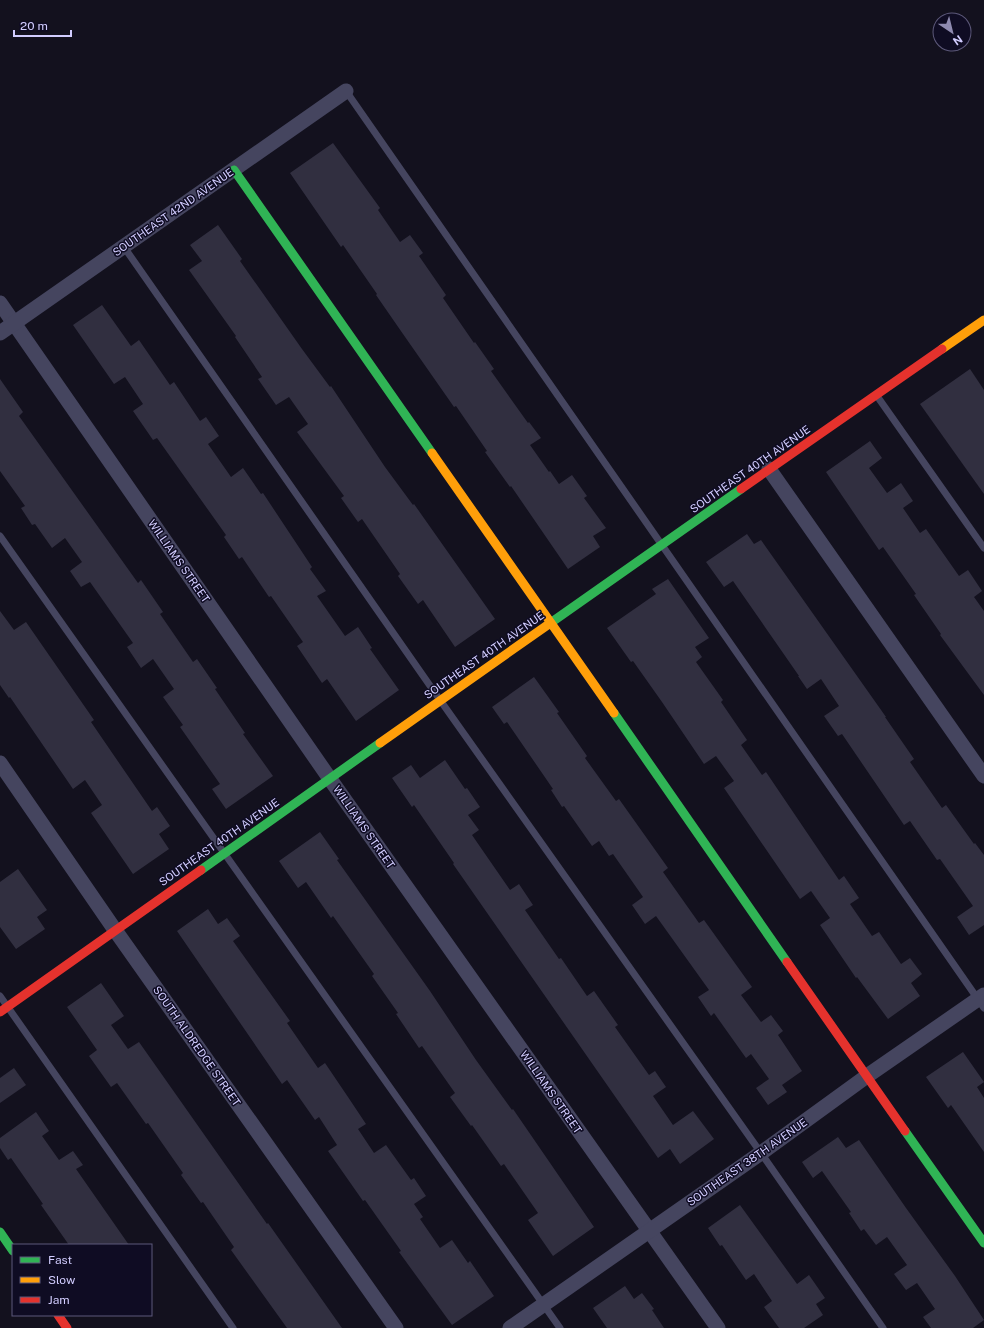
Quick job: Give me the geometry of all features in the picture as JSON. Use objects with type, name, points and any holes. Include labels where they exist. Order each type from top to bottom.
[{"type":"street","name":"SOUTHEAST 42ND AVENUE","points":[[0,333],[346,91]]},
{"type":"street","points":[[234,170],[984,1243]]},
{"type":"street","name":"WILLIAMS STREET","points":[[0,303],[330,779],[718,1328]]},
{"type":"street","name":"SOUTHEAST 40TH AVENUE","points":[[4,1009],[550,622],[662,546],[769,469],[984,320]]},
{"type":"street","points":[[769,469],[984,776]]},
{"type":"street","name":"SOUTH ALDREDGE STREET","points":[[0,764],[115,930],[396,1328]]},
{"type":"street","name":"SOUTHEAST 38TH AVENUE","points":[[510,1328],[761,1153],[868,1076],[982,1001]]},
{"type":"street","points":[[0,1232],[12,1250]]},
{"type":"street","points":[[59,1316],[67,1328]]},
{"type":"lane","points":[[346,91],[662,546],[982,1001]]},
{"type":"lane","points":[[124,247],[440,700],[883,1328]]},
{"type":"lane","points":[[877,395],[984,548]]},
{"type":"lane","points":[[0,536],[560,1328]]},
{"type":"lane","points":[[0,996],[4,1009],[233,1328]]},
{"type":"building","points":[[333,143],[380,208],[378,210],[400,242],[410,235],[423,253],[419,256],[446,295],[443,298],[494,369],[491,371],[528,423],[529,422],[541,438],[530,445],[549,472],[550,471],[559,484],[572,475],[587,496],[584,498],[606,528],[593,536],[600,547],[568,569],[511,486],[510,487],[485,452],[487,451],[456,406],[454,407],[403,334],[343,245],[341,247],[290,173]]},
{"type":"building","points":[[218,225],[242,259],[240,261],[302,349],[330,387],[331,386],[385,467],[413,505],[414,504],[495,619],[455,647],[423,600],[418,604],[398,576],[400,574],[362,519],[358,522],[341,498],[344,496],[297,432],[308,424],[289,397],[276,405],[258,379],[262,377],[235,337],[236,336],[189,270],[202,261],[190,245]]},
{"type":"building","points":[[102,305],[131,346],[139,340],[170,385],[174,382],[200,421],[206,417],[219,436],[208,444],[231,477],[243,468],[261,494],[263,493],[312,567],[310,569],[326,591],[317,596],[345,636],[358,627],[372,648],[370,649],[399,690],[356,721],[327,679],[322,683],[297,646],[303,642],[271,596],[269,597],[242,557],[239,559],[224,537],[226,535],[157,438],[153,440],[133,411],[143,404],[125,377],[114,384],[73,325]]},
{"type":"building","points":[[970,369],[984,390],[984,494],[920,404]]},
{"type":"building","points":[[0,379],[23,412],[19,416],[138,583],[141,580],[163,612],[160,614],[193,662],[197,659],[217,688],[215,689],[245,733],[243,734],[273,776],[226,809],[212,789],[220,784],[180,727],[183,725],[163,697],[174,689],[153,659],[141,668],[127,647],[133,643],[90,582],[81,587],[70,571],[82,562],[65,538],[52,548],[35,524],[32,525],[21,508],[25,506],[0,471]]},
{"type":"building","points":[[870,441],[882,458],[869,468],[887,493],[901,483],[913,501],[903,508],[920,533],[926,529],[959,576],[968,570],[982,591],[974,597],[984,611],[984,695],[940,635],[941,634],[914,595],[916,594],[883,547],[879,550],[826,472]]},
{"type":"building","points":[[747,534],[754,544],[761,540],[886,717],[914,759],[910,762],[942,808],[946,805],[974,844],[975,843],[984,855],[984,925],[969,935],[957,917],[973,906],[940,859],[937,860],[910,821],[904,825],[842,734],[838,736],[824,716],[839,706],[821,679],[807,689],[733,581],[724,587],[706,562]]},
{"type":"building","points":[[668,579],[709,638],[695,647],[702,657],[696,662],[723,700],[721,702],[747,740],[741,745],[762,775],[766,772],[839,880],[844,876],[859,898],[850,904],[872,936],[879,932],[901,964],[910,958],[922,974],[911,983],[920,996],[888,1019],[857,977],[856,978],[820,925],[830,918],[811,891],[800,899],[724,788],[734,781],[716,756],[704,764],[633,661],[631,662],[607,628],[656,594],[652,589]]},
{"type":"building","points":[[0,611],[14,630],[26,622],[94,720],[91,722],[152,811],[157,807],[170,826],[159,834],[169,849],[133,874],[91,813],[102,805],[85,780],[73,789],[10,697],[9,698],[0,685]]},
{"type":"building","points":[[534,677],[559,712],[557,713],[587,756],[585,758],[616,801],[619,799],[668,868],[663,872],[699,923],[704,920],[752,987],[741,995],[761,1022],[771,1015],[783,1031],[778,1035],[802,1071],[782,1085],[787,1092],[768,1105],[756,1088],[769,1079],[751,1054],[746,1058],[714,1013],[711,1016],[698,997],[709,990],[656,916],[645,924],[632,905],[643,897],[613,854],[609,856],[599,841],[592,846],[564,806],[562,807],[551,790],[553,789],[507,722],[504,724],[492,707]]},
{"type":"building","points":[[445,760],[465,789],[467,788],[480,807],[468,815],[479,830],[472,835],[510,890],[519,884],[533,905],[525,910],[587,996],[594,991],[618,1025],[615,1027],[649,1075],[655,1071],[666,1087],[653,1096],[673,1125],[693,1111],[714,1139],[680,1164],[670,1149],[658,1158],[453,864],[454,863],[414,805],[412,807],[392,778],[411,765],[420,778]]},
{"type":"building","points":[[320,832],[339,859],[337,860],[430,991],[476,1060],[512,1110],[513,1109],[594,1227],[553,1256],[528,1220],[538,1213],[504,1164],[501,1166],[450,1097],[455,1093],[422,1046],[419,1048],[396,1014],[398,1013],[372,976],[374,974],[333,916],[331,918],[306,882],[298,888],[279,861]]},
{"type":"building","points":[[18,869],[47,910],[37,917],[45,929],[16,949],[0,927],[0,882]]},
{"type":"building","points":[[208,909],[218,924],[227,918],[240,936],[233,941],[290,1021],[287,1023],[318,1068],[325,1063],[366,1124],[358,1129],[374,1153],[386,1145],[411,1180],[414,1178],[426,1196],[414,1204],[423,1217],[420,1219],[440,1248],[452,1240],[468,1263],[470,1261],[494,1296],[452,1325],[399,1252],[401,1251],[365,1200],[363,1201],[328,1151],[337,1145],[319,1117],[315,1120],[287,1080],[282,1084],[177,931]]},
{"type":"building","points":[[101,983],[124,1016],[111,1025],[128,1049],[139,1042],[342,1328],[287,1328],[231,1250],[234,1247],[203,1202],[201,1203],[181,1175],[183,1173],[148,1123],[146,1124],[117,1083],[111,1087],[89,1056],[97,1050],[67,1007]]},
{"type":"building","points":[[963,1052],[984,1082],[977,1087],[984,1098],[984,1152],[951,1105],[948,1108],[926,1077]]},
{"type":"building","points":[[14,1068],[26,1085],[0,1103],[0,1078]]},
{"type":"building","points":[[36,1112],[49,1131],[42,1136],[59,1160],[73,1151],[83,1165],[76,1169],[128,1244],[68,1244],[11,1158],[8,1160],[0,1148],[0,1138]]},
{"type":"building","points":[[838,1137],[846,1148],[859,1140],[955,1276],[984,1320],[973,1328],[931,1328],[923,1317],[935,1309],[917,1283],[906,1290],[894,1274],[907,1265],[887,1237],[876,1245],[864,1229],[861,1231],[849,1213],[851,1212],[822,1171],[813,1178],[802,1162]]},
{"type":"building","points":[[740,1205],[797,1284],[809,1275],[825,1298],[816,1304],[823,1315],[804,1328],[779,1328],[764,1307],[772,1301],[754,1274],[746,1280],[722,1245],[720,1246],[708,1228]]},
{"type":"building","points":[[625,1286],[634,1299],[642,1293],[654,1309],[652,1310],[664,1328],[607,1328],[593,1308]]},
{"type":"traffic: fast","points":[[234,170],[432,453]]},
{"type":"traffic: fast","points":[[549,624],[741,489]]},
{"type":"traffic: fast","points":[[614,713],[787,962]]},
{"type":"traffic: fast","points":[[201,870],[380,743]]},
{"type":"traffic: fast","points":[[905,1131],[984,1243]]},
{"type":"traffic: fast","points":[[0,1232],[12,1250]]},
{"type":"traffic: slow","points":[[942,349],[984,320]]},
{"type":"traffic: slow","points":[[432,453],[614,713]]},
{"type":"traffic: slow","points":[[380,743],[549,624]]},
{"type":"traffic: jam","points":[[741,489],[942,349]]},
{"type":"traffic: jam","points":[[0,1012],[201,870]]},
{"type":"traffic: jam","points":[[787,962],[905,1131]]},
{"type":"traffic: jam","points":[[59,1316],[67,1328]]}]
